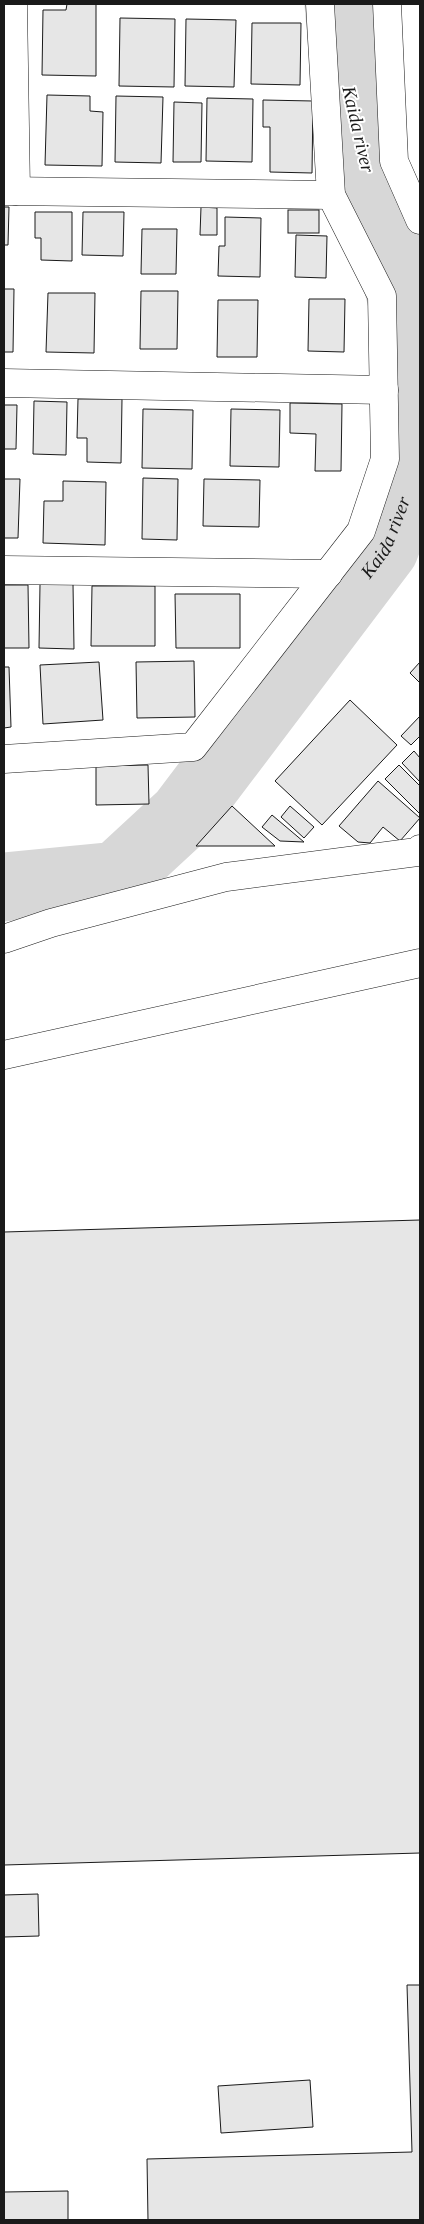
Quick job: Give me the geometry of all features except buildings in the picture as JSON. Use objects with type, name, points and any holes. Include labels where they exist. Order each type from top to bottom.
[{"type":"street","points":[[13,4],[10,191],[331,195]]},
{"type":"street","points":[[4,760],[193,747],[361,531],[384,459],[382,296],[331,195],[320,4]]},
{"type":"street","points":[[387,4],[394,161],[420,220]]},
{"type":"street","points":[[4,383],[384,390]]},
{"type":"street","points":[[4,570],[328,574]]},
{"type":"street","points":[[4,939],[51,923],[226,877],[417,852],[420,848]]},
{"type":"street","points":[[4,1055],[420,963]]},
{"type":"waterway","name":"Kaida river","points":[[4,887],[117,876],[183,815],[384,549],[404,497],[407,319],[354,114],[344,61],[339,4]]}]
